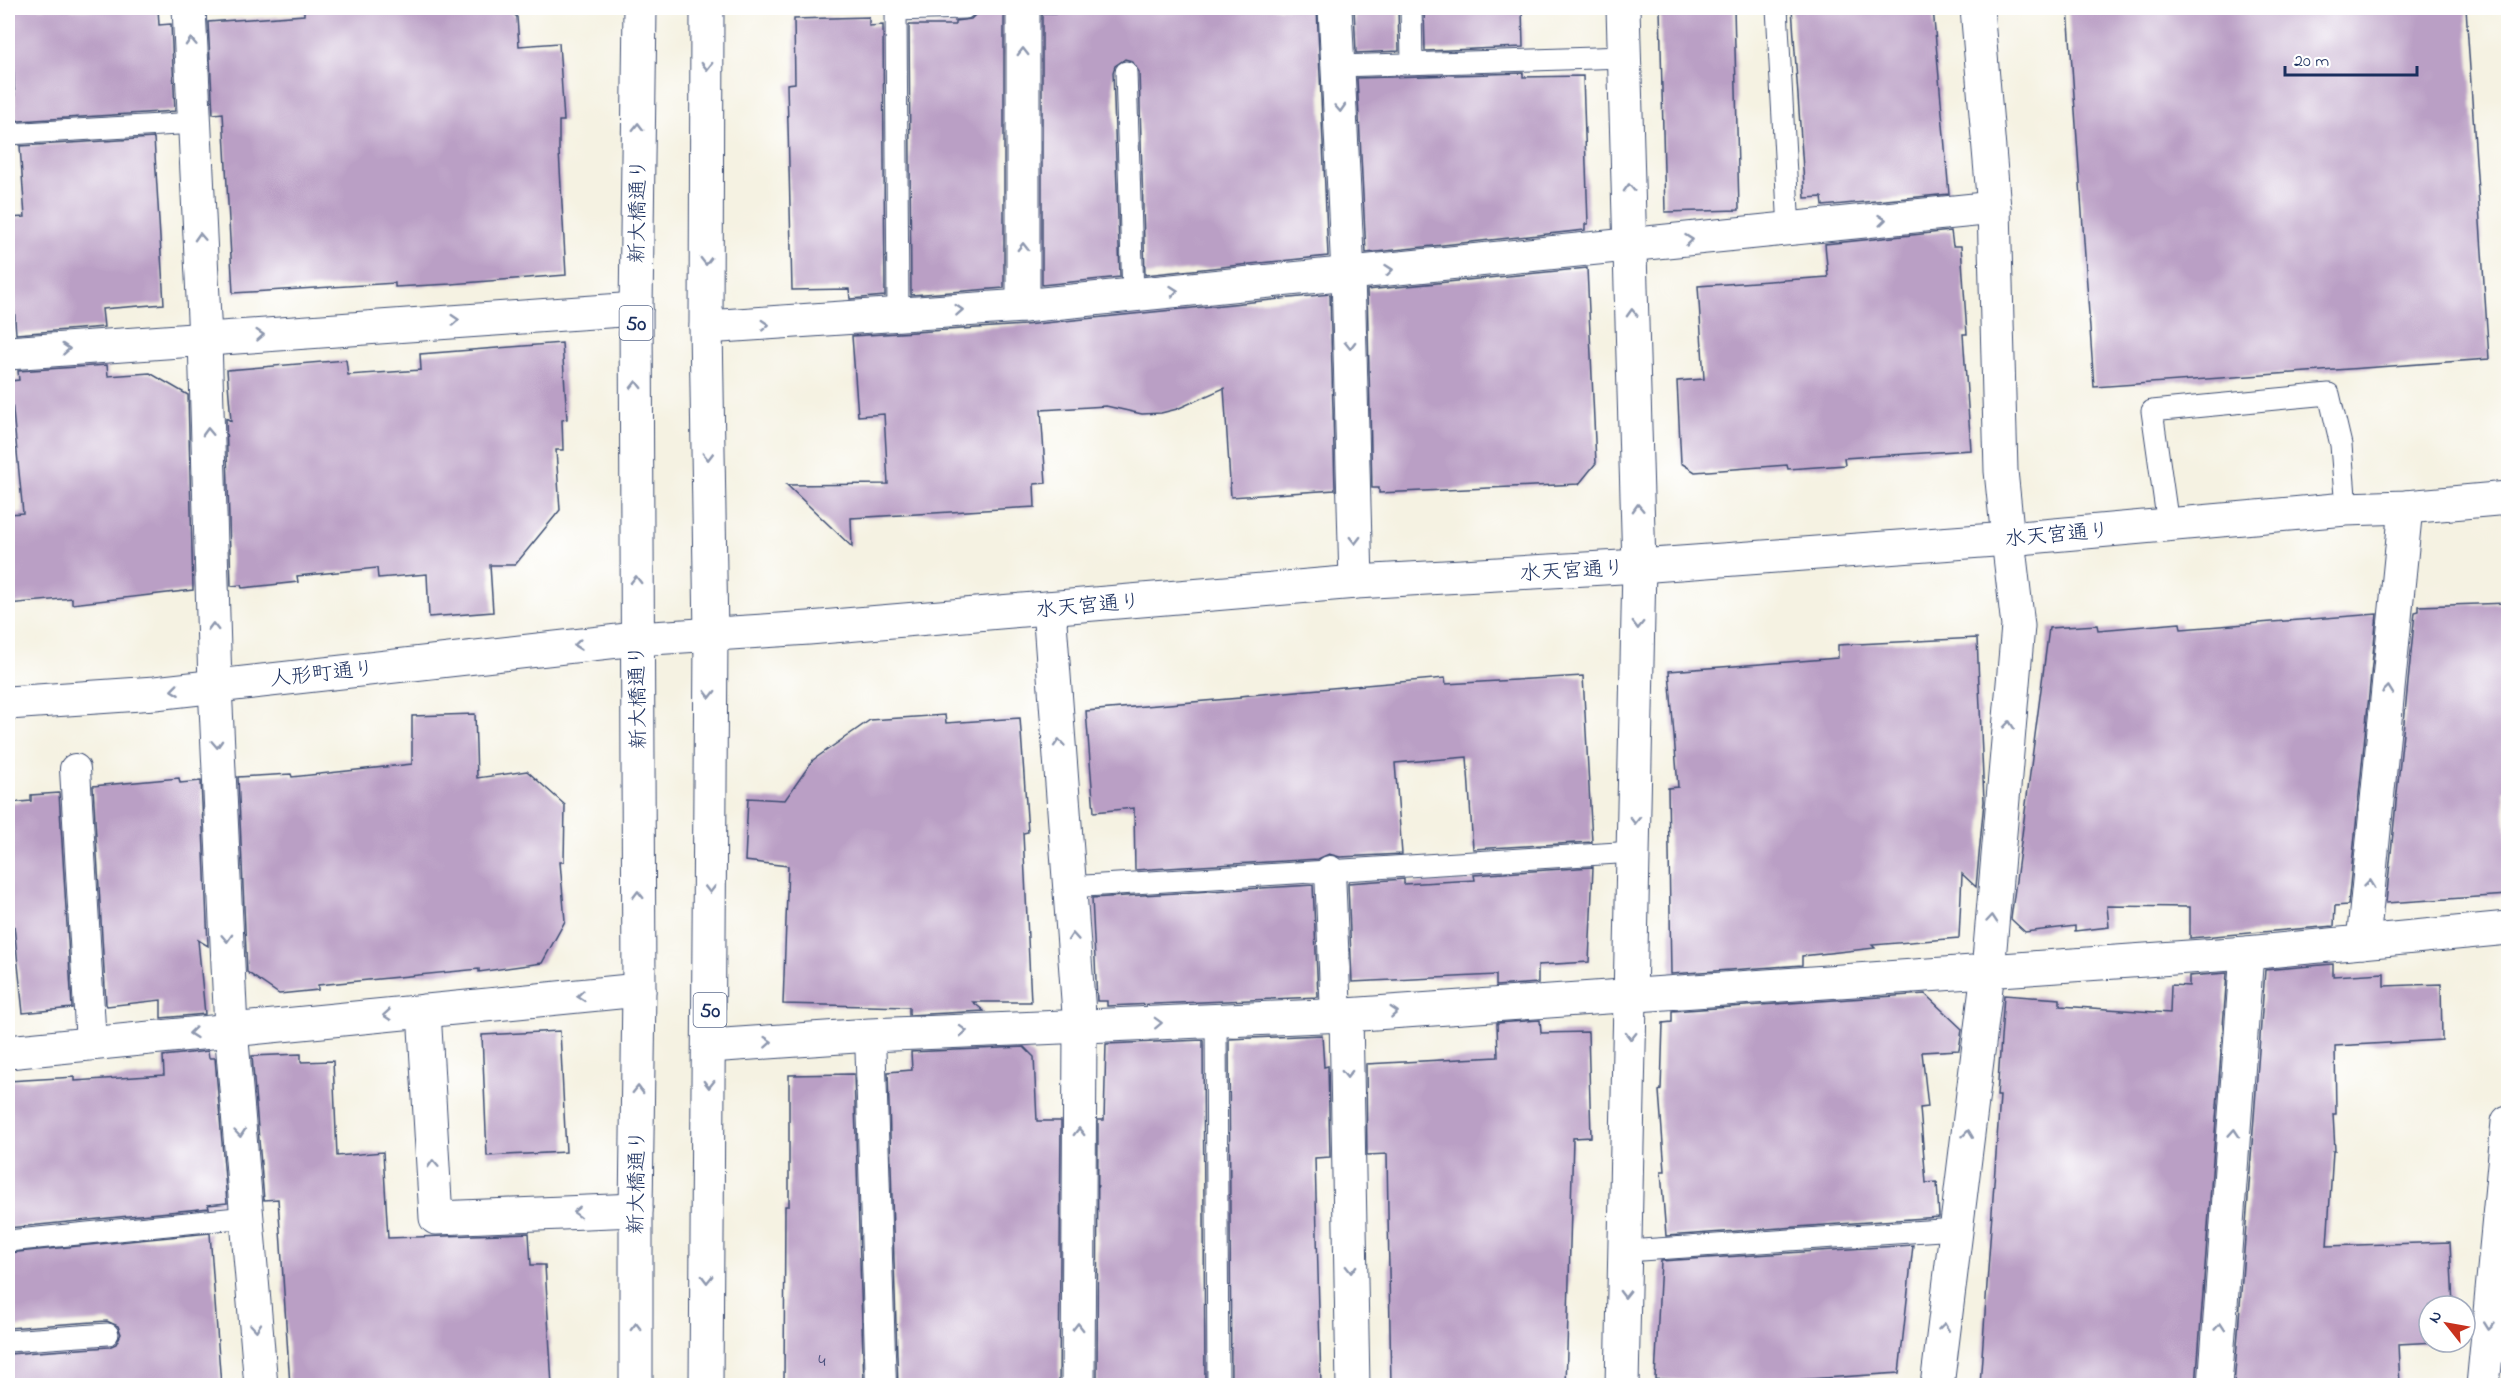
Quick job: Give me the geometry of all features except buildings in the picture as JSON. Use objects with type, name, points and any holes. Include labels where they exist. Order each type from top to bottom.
[{"type":"street","points":[[189,8],[205,339],[215,685],[231,1029],[261,1386]]},
{"type":"street","name":"新大橋通り","points":[[636,1386],[639,990],[636,309],[640,8]]},
{"type":"street","name":"50","points":[[706,1386],[711,635],[706,327],[707,8]]},
{"type":"street","points":[[1023,8],[1023,306]]},
{"type":"street","points":[[1335,8],[1348,274],[1356,582]]},
{"type":"street","points":[[1622,1386],[1639,566],[1623,8]]},
{"type":"street","points":[[1937,1386],[1988,971],[2018,626],[2001,471],[1994,208],[1977,8]]},
{"type":"street","points":[[706,327],[1023,306],[1994,208]]},
{"type":"street","points":[[8,353],[636,309]]},
{"type":"street","name":"水天宮通り","points":[[636,639],[711,635],[1356,582],[1639,566],[2008,539],[2346,509],[2406,507],[2508,498]]},
{"type":"street","points":[[2363,942],[2406,507]]},
{"type":"street","points":[[1049,608],[1080,1027],[1078,1386]]},
{"type":"street","name":"人形町通り","points":[[8,703],[155,693],[636,639]]},
{"type":"street","points":[[75,769],[91,1044]]},
{"type":"street","points":[[1330,871],[1341,1015],[1353,1386]]},
{"type":"street","points":[[710,1046],[870,1035],[1341,1015],[2247,953],[2508,928]]},
{"type":"street","points":[[2215,1386],[2247,953]]},
{"type":"street","points":[[8,1052],[639,990]]},
{"type":"street","points":[[424,1011],[436,1218],[636,1210]]},
{"type":"street","points":[[870,1035],[881,1386]]},
{"type":"street","points":[[2483,1386],[2508,1122]]},
{"type":"lane","points":[[898,314],[896,10],[965,8]]},
{"type":"lane","points":[[1411,8],[1412,63]]},
{"type":"lane","points":[[1777,8],[1789,230]]},
{"type":"lane","points":[[1338,66],[1625,57]]},
{"type":"lane","points":[[1126,72],[1133,295]]},
{"type":"lane","points":[[8,134],[195,123]]},
{"type":"lane","points":[[2168,525],[2152,411],[2330,394],[2341,445],[2346,509]]},
{"type":"lane","points":[[1069,887],[1634,852]]},
{"type":"lane","points":[[1216,1021],[1218,1386]]},
{"type":"lane","points":[[8,1241],[247,1217]]},
{"type":"lane","points":[[1626,1251],[1956,1229]]},
{"type":"lane","points":[[8,1341],[108,1334]]}]
